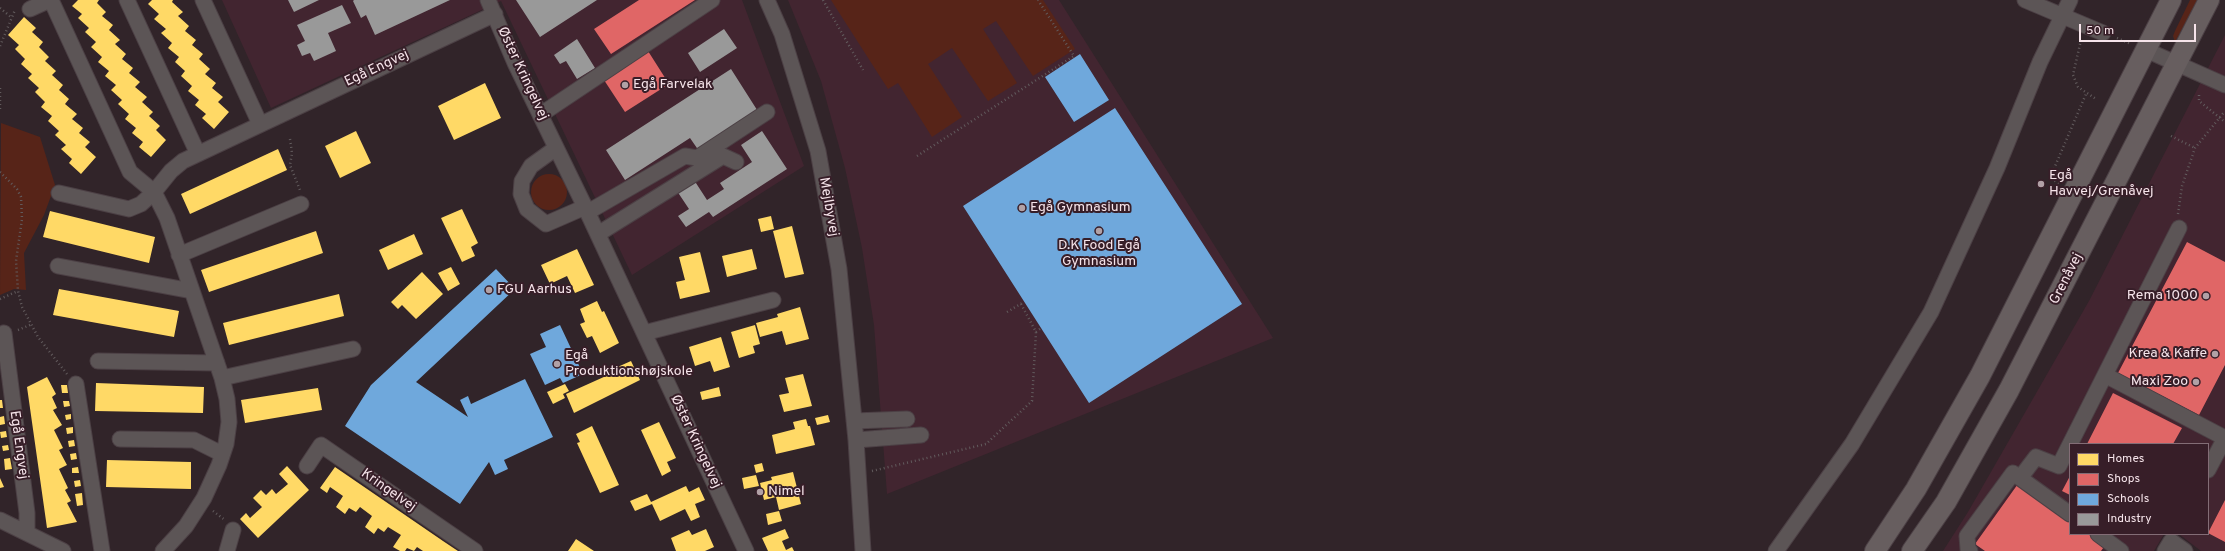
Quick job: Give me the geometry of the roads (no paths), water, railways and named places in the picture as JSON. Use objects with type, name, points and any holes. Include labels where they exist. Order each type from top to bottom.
[{"type":"main road","points":[[1875,551],[1916,489],[1949,434],[2171,0]]},
{"type":"main road","name":"Grenåvej","points":[[1912,551],[1946,502],[2006,396],[2209,0]]},
{"type":"street","points":[[24,7],[50,0],[130,172],[154,192],[165,212],[220,370],[227,399],[228,422],[222,454],[201,502],[186,526],[163,551]]},
{"type":"street","points":[[127,0],[198,154]]},
{"type":"street","points":[[203,0],[260,124]]},
{"type":"street","name":"Øster Kringelvej","points":[[488,0],[515,63],[587,210],[746,551]]},
{"type":"street","points":[[540,115],[712,0]]},
{"type":"street","name":"Mejlbyvej","points":[[767,0],[782,34],[818,151],[839,269],[856,440],[863,551]]},
{"type":"street","points":[[2025,0],[2086,24],[2103,33]]},
{"type":"street","points":[[1776,551],[1852,444],[1931,312],[1997,168],[2040,62],[2070,0]]},
{"type":"street","name":"Egå Engvej","points":[[59,193],[129,208],[141,204],[154,192],[171,171],[198,154],[495,14]]},
{"type":"street","points":[[2146,50],[2225,85]]},
{"type":"street","points":[[556,148],[530,166],[522,181],[521,194],[527,209],[546,224],[587,210],[685,156],[697,158],[767,112]]},
{"type":"street","points":[[598,234],[723,156],[736,162]]},
{"type":"street","points":[[179,255],[301,204]]},
{"type":"street","points":[[2071,443],[2179,228]]},
{"type":"street","points":[[58,266],[192,291]]},
{"type":"street","points":[[644,333],[773,300]]},
{"type":"street","name":"Egå Engvej","points":[[4,333],[27,513],[27,533]]},
{"type":"street","points":[[98,361],[220,370],[353,349]]},
{"type":"street","points":[[2105,375],[2225,438],[2209,468]]},
{"type":"street","points":[[76,384],[102,551]]},
{"type":"street","points":[[854,421],[907,419]]},
{"type":"street","points":[[856,440],[921,435]]},
{"type":"street","points":[[120,439],[194,440],[222,454]]},
{"type":"street","name":"Kringelvej","points":[[307,466],[321,445],[476,551]]},
{"type":"street","points":[[2020,478],[2036,457],[2059,466],[2069,446]]},
{"type":"street","points":[[1970,551],[1968,549],[1967,536],[2013,473],[2069,513]]},
{"type":"street","points":[[0,520],[63,551]]},
{"type":"street","points":[[227,551],[233,530]]},
{"type":"street","points":[[2099,535],[2121,551]]},
{"type":"street","points":[[2170,542],[2185,551]]},
{"type":"place","name":"Egå Farvelak","points":[[625,85]]},
{"type":"place","name":"Egå Havvej/Grenåvej","points":[[2041,184]]},
{"type":"place","name":"Egå Gymnasium","points":[[1022,208]]},
{"type":"place","name":"D.K Food Egå Gymnasium","points":[[1099,231]]},
{"type":"place","name":"FGU Aarhus","points":[[489,290]]},
{"type":"place","name":"Rema 1000","points":[[2206,296]]},
{"type":"place","name":"Krea & Kaffe","points":[[2215,354]]},
{"type":"place","name":"Egå Produktionshøjskole","points":[[557,364]]},
{"type":"place","name":"Maxi Zoo","points":[[2196,382]]},
{"type":"place","name":"Nimel","points":[[760,492]]}]
